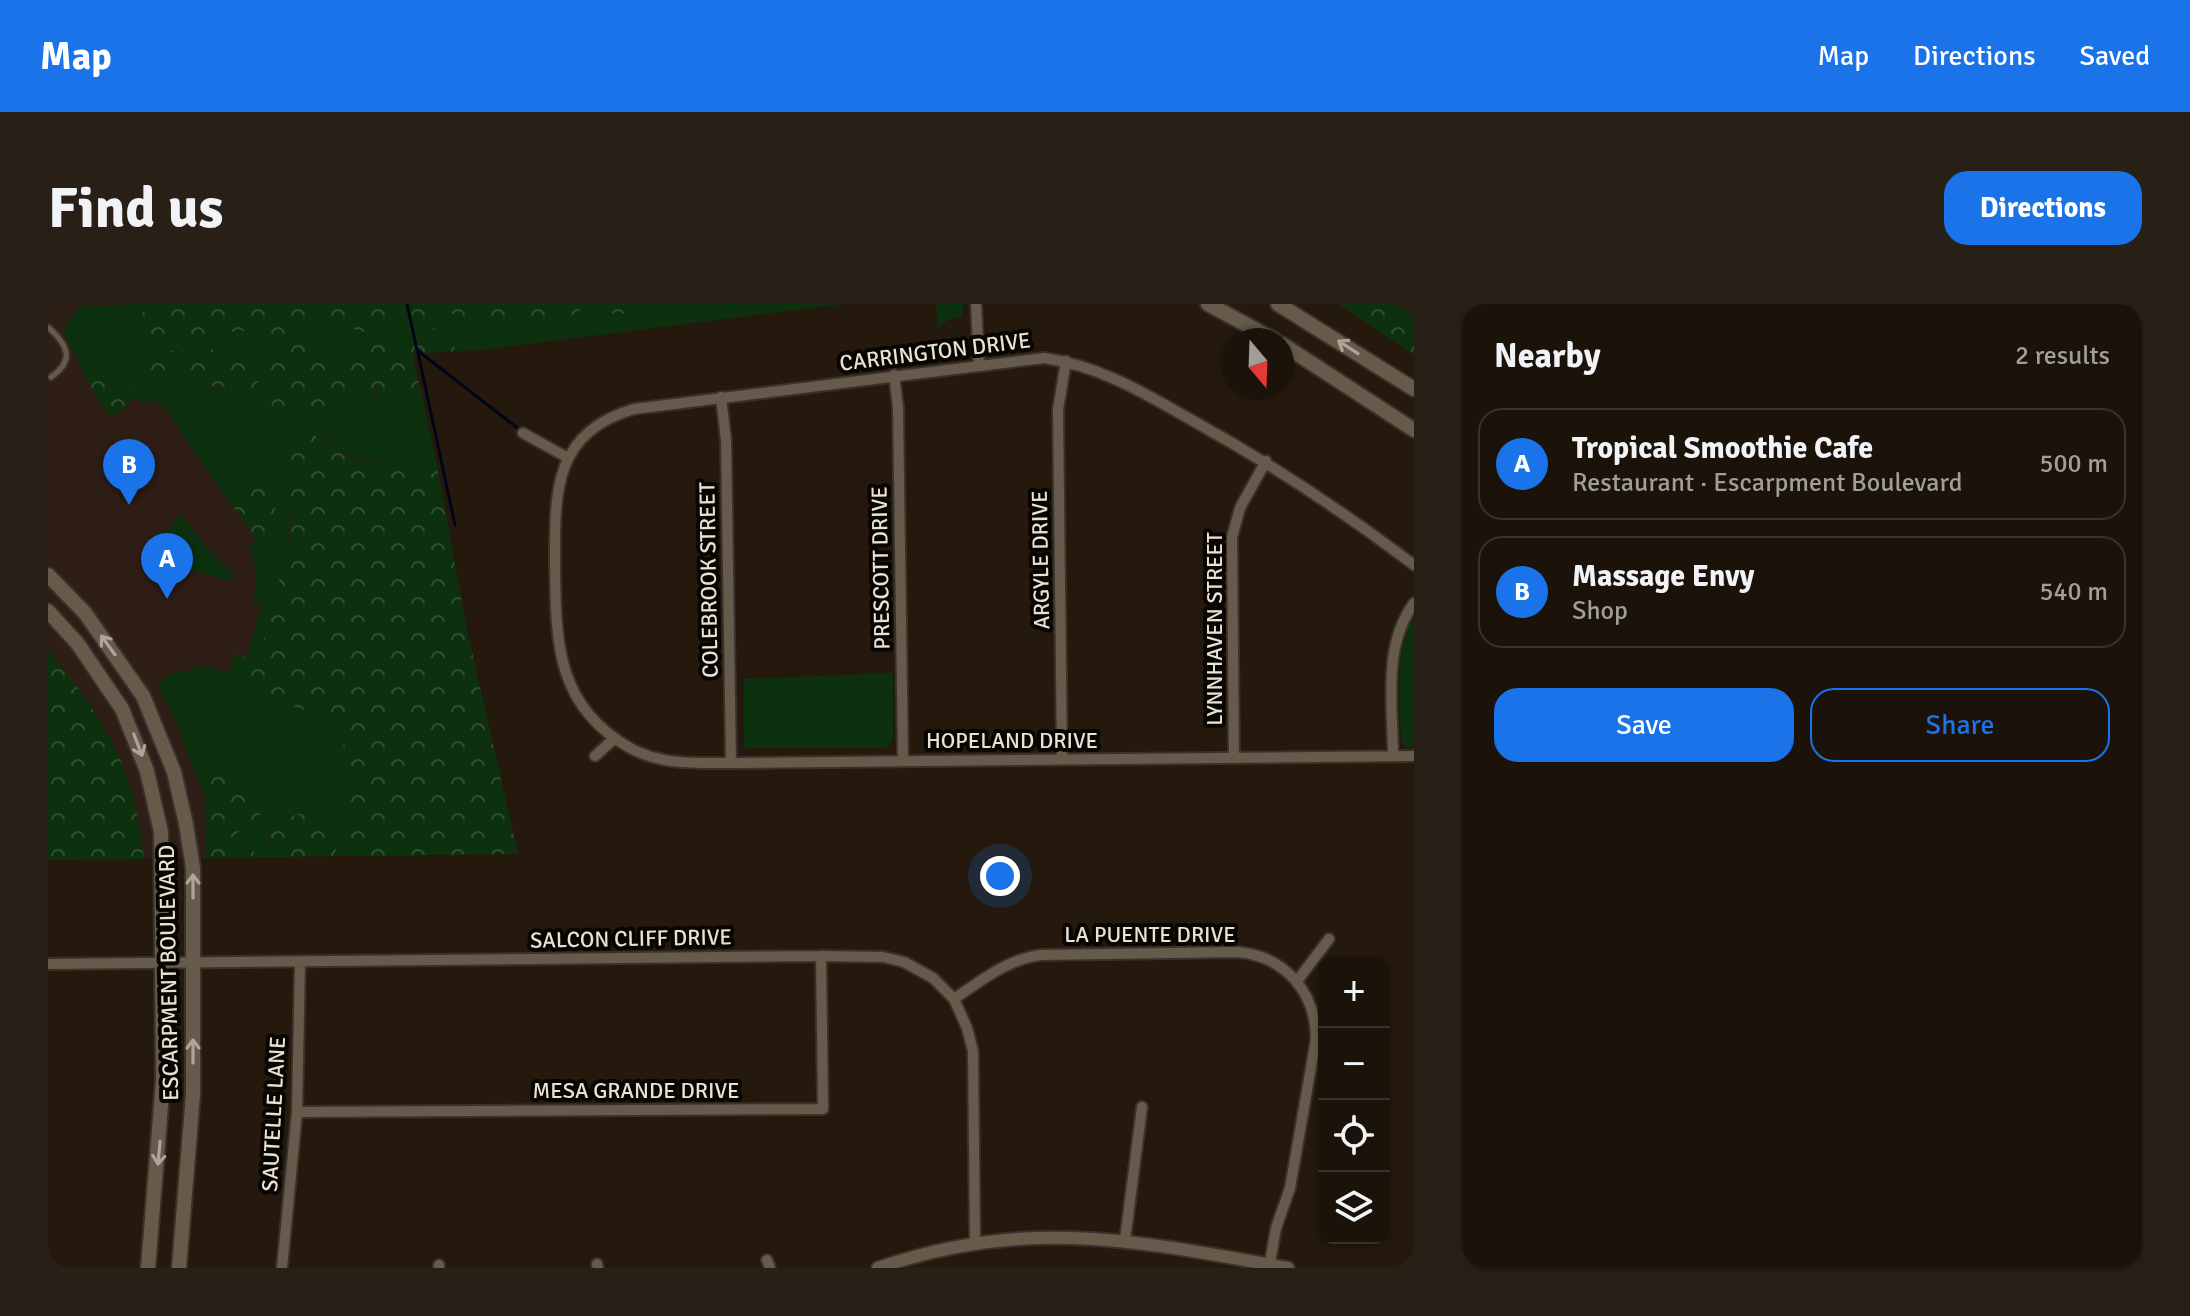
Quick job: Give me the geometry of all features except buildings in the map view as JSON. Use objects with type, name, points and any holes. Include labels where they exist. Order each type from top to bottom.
[{"type":"main road","points":[[1208,304],[1253,328]]},
{"type":"main road","points":[[1278,304],[1414,389]]},
{"type":"main road","points":[[1294,352],[1414,430]]},
{"type":"main road","name":"ESCARPMENT BOULEVARD","points":[[48,575],[85,613],[143,696],[174,772],[193,868],[193,1094],[179,1268]]},
{"type":"main road","points":[[49,612],[69,596]]},
{"type":"main road","name":"ESCARPMENT BOULEVARD","points":[[49,612],[100,673],[122,709],[147,771],[161,832],[163,1080],[148,1268]]},
{"type":"street","points":[[976,304],[979,364]]},
{"type":"street","name":"CARRINGTON DRIVE","points":[[568,458],[593,430],[626,411],[979,364],[1034,358],[1066,361],[1132,386],[1266,461],[1414,565]]},
{"type":"street","name":"ARGYLE DRIVE","points":[[1062,759],[1058,410],[1066,361]]},
{"type":"street","name":"PRESCOTT DRIVE","points":[[894,375],[898,407],[903,761]]},
{"type":"street","name":"COLEBROOK STREET","points":[[721,397],[726,440],[731,763]]},
{"type":"street","points":[[523,433],[568,458]]},
{"type":"street","name":"HOPELAND DRIVE","points":[[568,458],[555,499],[558,648],[567,678],[582,705],[615,738],[632,749],[662,760],[731,763],[1414,756]]},
{"type":"street","name":"LYNNHAVEN STREET","points":[[1234,758],[1232,537],[1240,508],[1266,461]]},
{"type":"street","points":[[1393,756],[1392,659],[1400,628],[1414,603]]},
{"type":"street","points":[[595,756],[615,738]]},
{"type":"street","points":[[1269,1266],[1276,1228],[1290,1188],[1316,1039],[1312,1008],[1297,981],[1329,939]]},
{"type":"street","name":"LA PUENTE DRIVE","points":[[954,999],[999,968],[1040,955],[1247,953],[1273,961],[1297,981]]},
{"type":"street","name":"SALCON CLIFF DRIVE","points":[[48,964],[821,956],[883,957],[904,962],[933,978],[954,999],[973,1051],[975,1243]]},
{"type":"street","name":"MESA GRANDE DRIVE","points":[[297,1112],[823,1109],[821,956]]},
{"type":"street","name":"SAUTELLE LANE","points":[[282,1268],[297,1112],[300,963]]},
{"type":"street","points":[[1125,1240],[1142,1107]]},
{"type":"street","points":[[878,1268],[975,1243],[1047,1236],[1125,1240],[1288,1268]]},
{"type":"lane","points":[[48,327],[61,340],[67,353],[63,367],[51,377]]},
{"type":"shaded area","points":[[48,304],[402,304],[437,466],[467,630],[518,854],[48,860]]},
{"type":"green space","points":[[150,304],[139,317],[142,334],[158,341],[168,337],[169,332],[186,336],[254,330],[278,335],[306,330],[307,317],[312,321],[349,327],[394,328],[405,310],[399,304],[411,304],[412,316],[419,327],[434,330],[443,316],[462,312],[464,323],[471,327],[561,320],[591,307],[628,310],[649,304],[843,304],[481,350],[459,351],[456,347],[429,346],[411,339],[348,351],[343,362],[338,364],[332,358],[299,343],[292,346],[265,373],[267,384],[289,401],[290,394],[297,392],[311,412],[323,415],[351,406],[348,389],[359,382],[371,386],[376,402],[383,405],[420,389],[437,466],[384,464],[336,451],[303,425],[285,558],[262,646],[257,655],[247,658],[262,603],[253,600],[257,579],[250,543],[264,542],[274,535],[275,523],[243,486],[230,503],[163,406],[154,401],[146,403],[138,400],[105,364],[87,380],[63,331],[76,309],[84,306]],"holes":[[[178,349],[196,356],[212,349],[230,357],[241,356],[256,389],[238,394],[225,386],[191,389],[183,381],[139,372],[116,358],[130,353],[139,362],[152,366],[166,352]]]},
{"type":"green space","points":[[150,304],[399,304],[406,312],[407,321],[404,328],[398,324],[381,332],[368,333],[349,327],[345,332],[338,332],[328,331],[307,317],[304,334],[278,335],[254,330],[186,336],[169,332],[168,337],[153,339],[144,335],[139,327],[140,317]]},
{"type":"green space","points":[[411,304],[649,304],[625,313],[614,314],[588,307],[561,320],[471,327],[464,323],[462,312],[443,316],[434,330],[419,327],[412,316]]},
{"type":"green space","points":[[936,304],[963,304],[962,316],[948,320],[938,328]]},
{"type":"green space","points":[[1339,304],[1414,304],[1414,355]]},
{"type":"green space","points":[[414,339],[430,346],[452,345],[459,351],[412,354],[420,389],[379,406],[374,389],[363,381],[348,389],[351,406],[326,415],[311,412],[293,391],[285,408],[277,414],[264,391],[268,377],[261,355],[265,351],[304,344],[320,349],[338,364],[343,362],[344,356],[354,345],[366,347],[380,341]]},
{"type":"green space","points":[[178,349],[196,356],[212,349],[231,357],[254,360],[259,377],[256,389],[238,394],[218,386],[195,391],[183,381],[139,372],[116,358],[131,353],[139,362],[152,366],[155,357]]},
{"type":"green space","points":[[105,364],[136,391],[138,397],[113,416],[108,414],[87,380]]},
{"type":"green space","points":[[287,424],[303,427],[329,447],[360,460],[437,466],[467,630],[518,854],[351,856],[342,723],[263,696],[243,677],[230,673],[234,654],[247,658],[257,655],[262,646],[285,558],[291,528]]},
{"type":"green space","points":[[264,476],[269,483],[275,512],[274,535],[270,540],[258,542],[230,503],[250,478]]},
{"type":"green space","points":[[181,514],[211,553],[233,572],[230,581],[193,571],[189,564],[163,549],[166,538],[162,536]]},
{"type":"green space","points":[[1414,615],[1414,748],[1405,747],[1401,740],[1399,692],[1403,646]]},
{"type":"green space","points":[[48,651],[88,702],[122,762],[135,803],[144,859],[48,860]]},
{"type":"green space","points":[[200,665],[243,677],[263,696],[342,723],[351,856],[334,856],[337,846],[269,837],[273,857],[258,857],[247,844],[232,837],[260,815],[209,775],[200,783],[179,728],[157,684],[172,673],[189,671]]},
{"type":"green space","points":[[893,673],[893,740],[885,748],[747,748],[744,745],[744,679]]},
{"type":"green space","points":[[222,771],[246,789],[260,815],[232,837],[247,844],[258,857],[205,858],[206,802],[200,783],[209,775]]},
{"type":"green space","points":[[303,812],[335,824],[338,837],[334,856],[273,857],[271,837],[275,826]]},
{"type":"waterway","points":[[407,304],[417,350],[520,430]]},
{"type":"waterway","points":[[418,353],[455,525]]},
{"type":"place","name":"Massage Envy","points":[[129,505]]},
{"type":"place","name":"Tropical Smoothie Cafe","points":[[167,599]]}]
